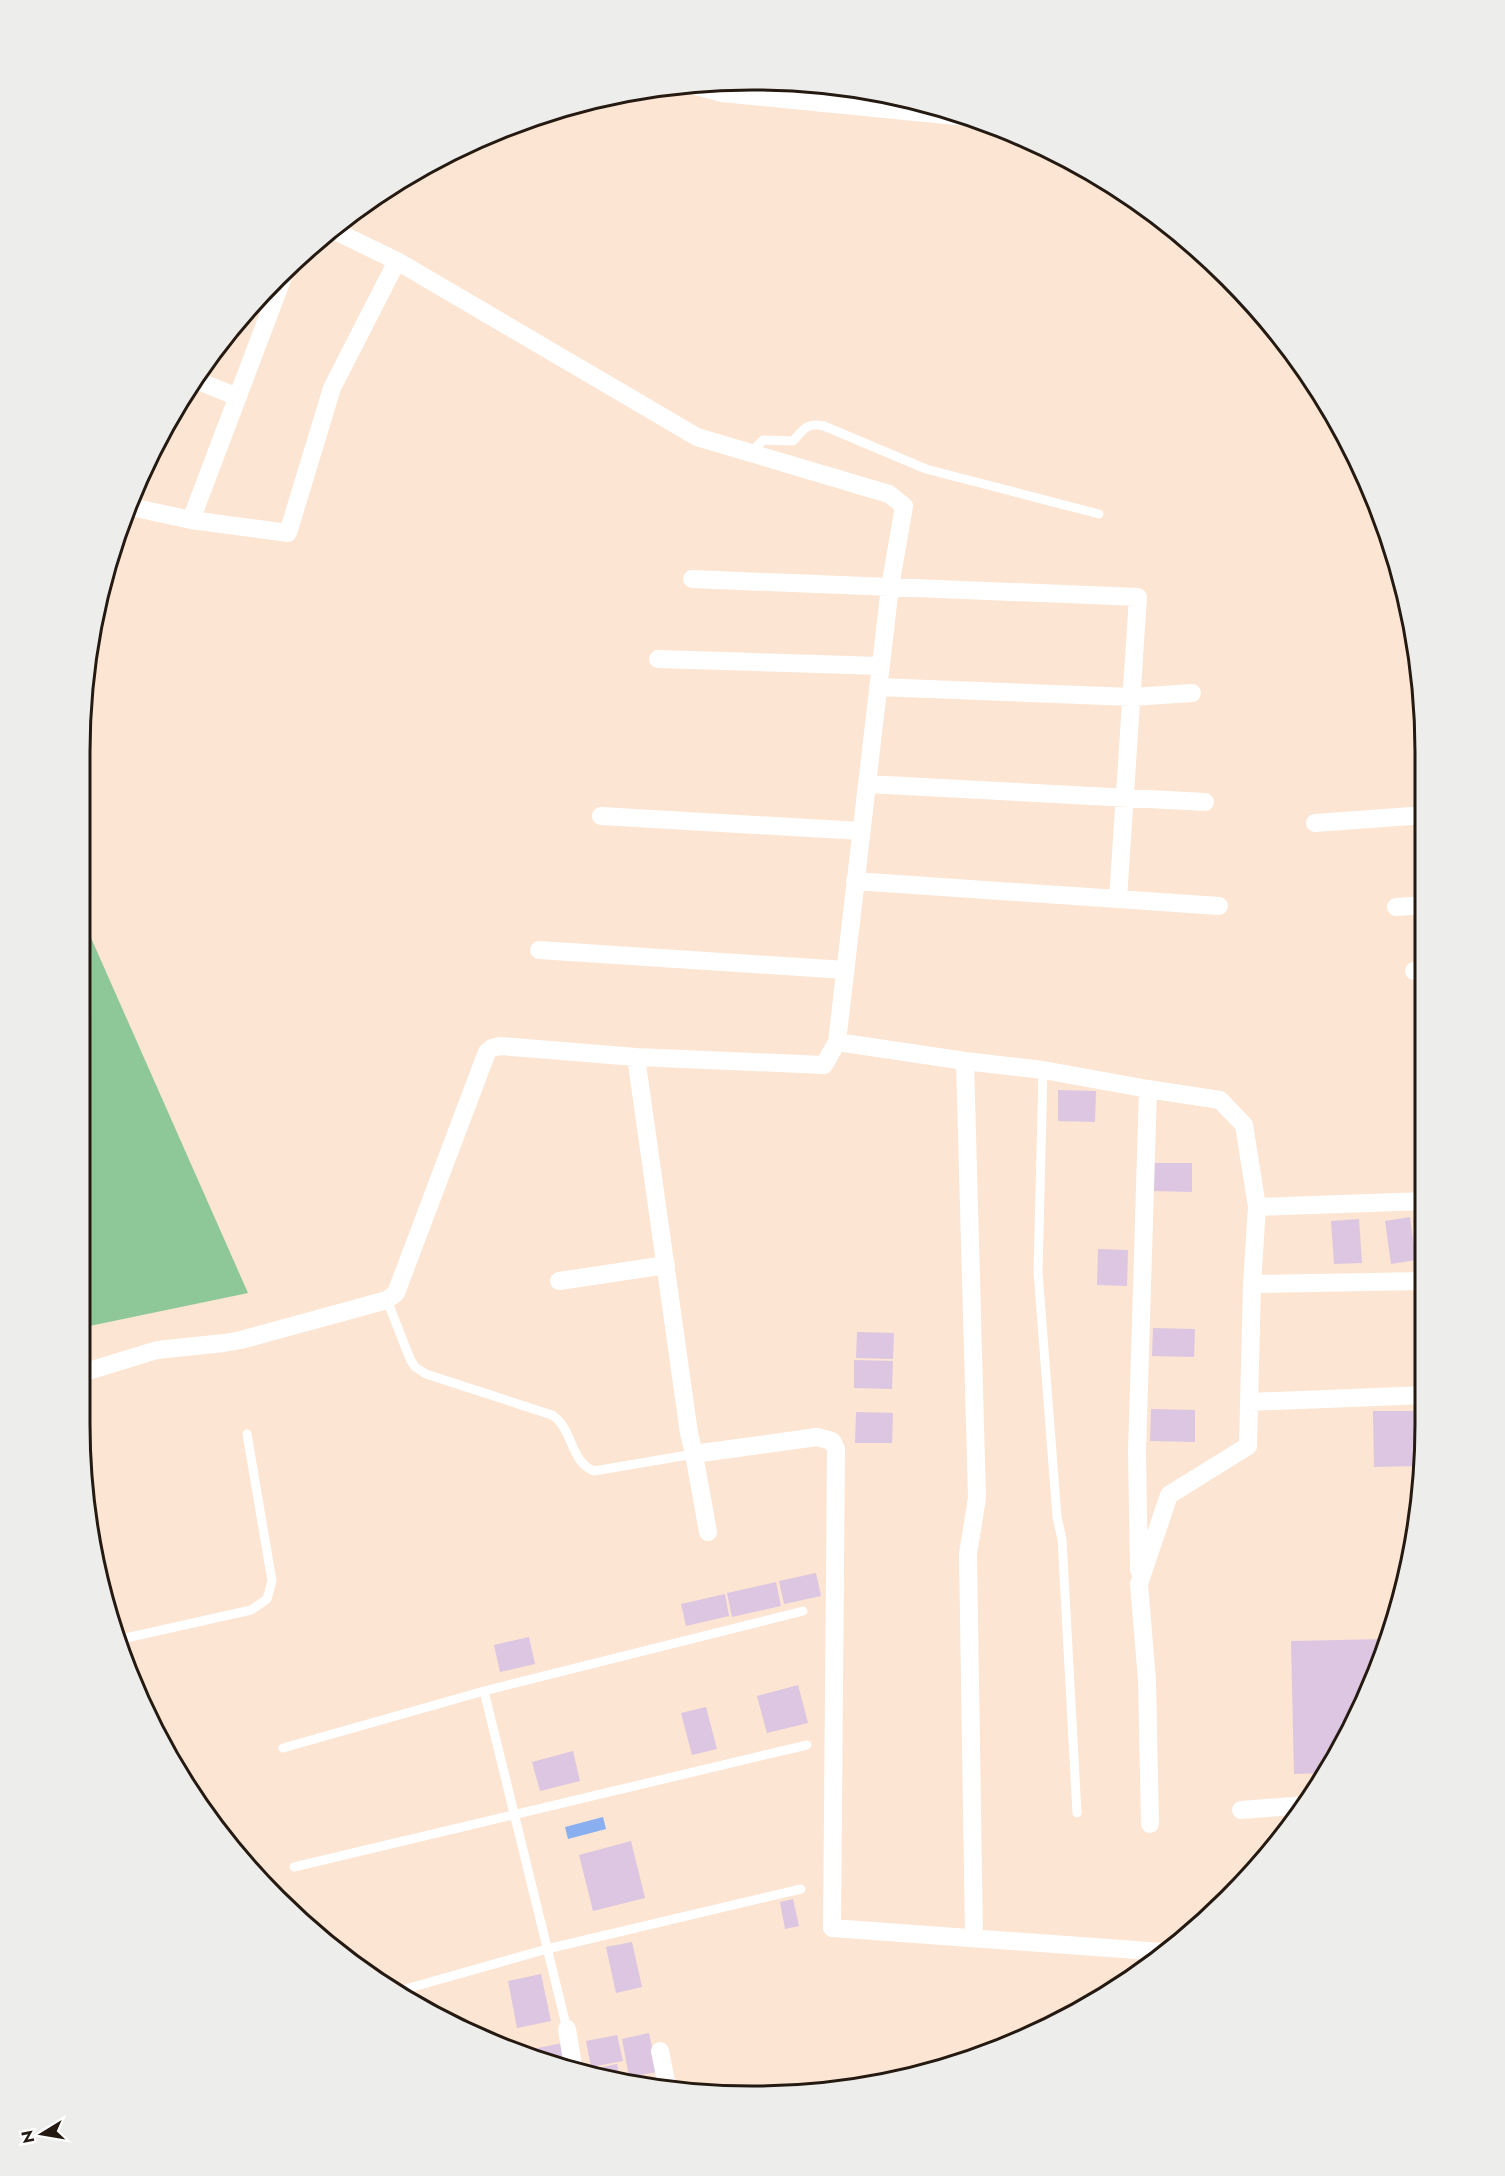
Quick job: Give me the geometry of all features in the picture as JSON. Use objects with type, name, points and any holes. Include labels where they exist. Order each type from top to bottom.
[{"type":"street","points":[[714,91],[923,113]]},
{"type":"street","points":[[90,1370],[157,1350],[241,1340],[387,1300],[396,1293],[487,1052],[492,1048],[500,1046],[636,1057],[824,1065],[837,1042],[880,666],[890,587],[904,506],[889,494],[710,442],[683,430],[397,261],[341,234]]},
{"type":"street","points":[[137,508],[191,520],[288,533],[332,388],[397,261]]},
{"type":"street","points":[[191,520],[278,290]]},
{"type":"street","points":[[203,383],[238,397]]},
{"type":"street","points":[[692,579],[1138,597],[1118,899]]},
{"type":"street","points":[[658,659],[880,666]]},
{"type":"street","points":[[878,687],[1132,697],[1192,693]]},
{"type":"street","points":[[867,784],[1205,802]]},
{"type":"street","points":[[602,816],[861,831]]},
{"type":"street","points":[[1316,823],[1415,816]]},
{"type":"street","points":[[855,880],[1219,906]]},
{"type":"street","points":[[1396,907],[1415,906]]},
{"type":"street","points":[[539,950],[845,970]]},
{"type":"street","points":[[837,1042],[1043,1070],[1220,1100],[1244,1125],[1257,1207],[1252,1284],[1248,1446],[1169,1495],[1139,1584]]},
{"type":"street","points":[[636,1057],[689,1433],[708,1532]]},
{"type":"street","points":[[965,1061],[977,1498],[968,1554],[975,1938]]},
{"type":"street","points":[[1148,1089],[1137,1452],[1139,1584],[1147,1680],[1150,1824]]},
{"type":"street","points":[[1257,1207],[1415,1201]]},
{"type":"street","points":[[559,1281],[666,1265]]},
{"type":"street","points":[[1252,1284],[1415,1281]]},
{"type":"street","points":[[1249,1402],[1415,1395]]},
{"type":"street","points":[[694,1454],[816,1437],[832,1441],[837,1449],[832,1928],[1153,1951]]},
{"type":"street","points":[[1241,1810],[1293,1806]]},
{"type":"street","points":[[567,2029],[572,2060]]},
{"type":"street","points":[[660,2050],[666,2080]]},
{"type":"lane","points":[[750,454],[763,440],[793,441],[805,428],[813,424],[824,426],[926,469],[1099,514]]},
{"type":"lane","points":[[1043,1070],[1038,1272],[1057,1517],[1062,1539],[1077,1813]]},
{"type":"lane","points":[[387,1300],[415,1367],[426,1374],[552,1415],[561,1422],[580,1462],[586,1468],[594,1471],[694,1454]]},
{"type":"lane","points":[[126,1638],[252,1610],[267,1599],[272,1581],[247,1434]]},
{"type":"lane","points":[[283,1748],[484,1691],[803,1611]]},
{"type":"lane","points":[[484,1691],[567,2029]]},
{"type":"lane","points":[[294,1867],[807,1745]]},
{"type":"lane","points":[[407,1989],[547,1949],[801,1889]]},
{"type":"green space","points":[[90,936],[248,1293],[90,1326]]},
{"type":"water","points":[[603,1817],[606,1829],[568,1839],[565,1827]]},
{"type":"building","points":[[1058,1090],[1096,1091],[1095,1122],[1058,1121]]},
{"type":"building","points":[[1154,1163],[1192,1163],[1192,1192],[1153,1191]]},
{"type":"building","points":[[1410,1217],[1415,1260],[1391,1264],[1385,1221]]},
{"type":"building","points":[[1359,1219],[1362,1263],[1334,1264],[1331,1221]]},
{"type":"building","points":[[1098,1249],[1128,1250],[1127,1286],[1097,1285]]},
{"type":"building","points":[[1153,1328],[1195,1329],[1194,1357],[1152,1356]]},
{"type":"building","points":[[857,1332],[894,1333],[893,1359],[856,1358]]},
{"type":"building","points":[[854,1360],[893,1361],[892,1389],[854,1388]]},
{"type":"building","points":[[1151,1409],[1195,1410],[1195,1442],[1150,1441]]},
{"type":"building","points":[[1373,1411],[1415,1411],[1414,1466],[1374,1467]]},
{"type":"building","points":[[856,1412],[893,1413],[892,1443],[855,1443]]},
{"type":"building","points":[[816,1573],[821,1596],[784,1604],[779,1581]]},
{"type":"building","points":[[776,1582],[781,1606],[732,1617],[727,1593]]},
{"type":"building","points":[[725,1594],[729,1616],[686,1626],[681,1604]]},
{"type":"building","points":[[529,1637],[535,1664],[500,1672],[494,1645]]},
{"type":"building","points":[[1379,1639],[1347,1717],[1315,1773],[1294,1774],[1291,1641]]},
{"type":"building","points":[[798,1685],[808,1723],[767,1733],[757,1696]]},
{"type":"building","points":[[706,1707],[717,1749],[692,1755],[681,1713]]},
{"type":"building","points":[[573,1751],[580,1781],[540,1791],[532,1762]]},
{"type":"building","points":[[631,1841],[645,1898],[593,1911],[579,1855]]},
{"type":"building","points":[[793,1899],[799,1926],[785,1929],[780,1902]]},
{"type":"building","points":[[632,1942],[642,1987],[616,1993],[606,1947]]},
{"type":"building","points":[[541,1974],[551,2021],[517,2028],[508,1981]]},
{"type":"building","points":[[649,2033],[657,2072],[638,2075],[628,2074],[622,2039]]},
{"type":"building","points":[[617,2035],[623,2061],[591,2065],[586,2041]]},
{"type":"building","points":[[562,2043],[565,2058],[540,2051],[534,2049]]},
{"type":"building","points":[[617,2064],[619,2072],[600,2067]]}]
